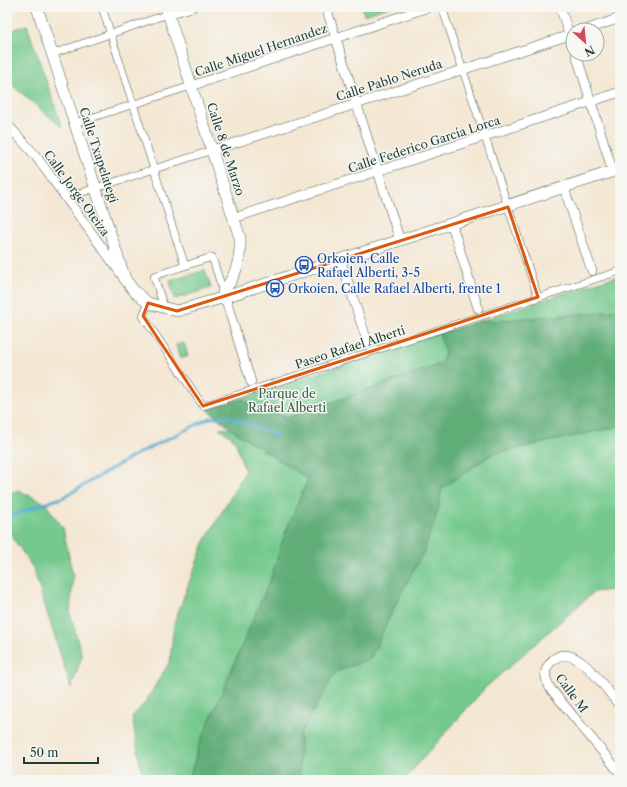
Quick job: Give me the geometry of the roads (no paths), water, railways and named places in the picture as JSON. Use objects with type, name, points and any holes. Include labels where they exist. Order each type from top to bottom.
[{"type":"street","name":"Calle Txapelategi","points":[[37,7],[125,279],[134,291],[148,304]]},
{"type":"street","points":[[102,7],[186,266]]},
{"type":"street","points":[[52,54],[111,34],[167,11],[192,7]]},
{"type":"street","points":[[326,7],[400,241]]},
{"type":"street","name":"Calle Miguel Hernandez","points":[[191,86],[430,7]]},
{"type":"street","points":[[442,7],[538,298]]},
{"type":"street","points":[[560,7],[566,22]]},
{"type":"street","name":"Calle 8 de Marzo","points":[[167,11],[240,238],[241,255],[235,273],[224,294]]},
{"type":"street","points":[[605,23],[620,18]]},
{"type":"street","name":"Calle Pablo Neruda","points":[[212,150],[565,36]]},
{"type":"street","points":[[148,304],[177,311],[224,294],[341,260],[617,171],[579,62]]},
{"type":"street","points":[[75,123],[191,86]]},
{"type":"street","name":"Calle Federico García Lorca","points":[[234,218],[485,138],[620,92]]},
{"type":"street","name":"Calle Jorge Oteiza","points":[[7,124],[35,154],[65,198],[125,279]]},
{"type":"street","points":[[65,198],[212,150]]},
{"type":"street","points":[[564,188],[592,271]]},
{"type":"street","points":[[452,225],[478,308]]},
{"type":"street","points":[[164,308],[154,276],[212,258],[251,382]]},
{"type":"street","points":[[341,260],[368,344]]},
{"type":"street","name":"Paseo Rafael Alberti","points":[[148,304],[142,316],[203,406],[620,271]]},
{"type":"street","name":"Calle M","points":[[620,706],[582,661],[573,656],[561,655],[551,661],[545,669],[545,679],[550,688],[620,773]]},
{"type":"waterway","points":[[7,517],[64,497],[135,455],[210,418],[227,416],[277,435]]},
{"type":"place","name":"Orkoien, Calle Rafael Alberti, 3-5","points":[[304,265]]},
{"type":"place","name":"Orkoien, Calle Rafael Alberti, frente 1","points":[[275,288]]},
{"type":"park label","name":"Parque de Rafael Alberti","points":[[287,400]]}]
